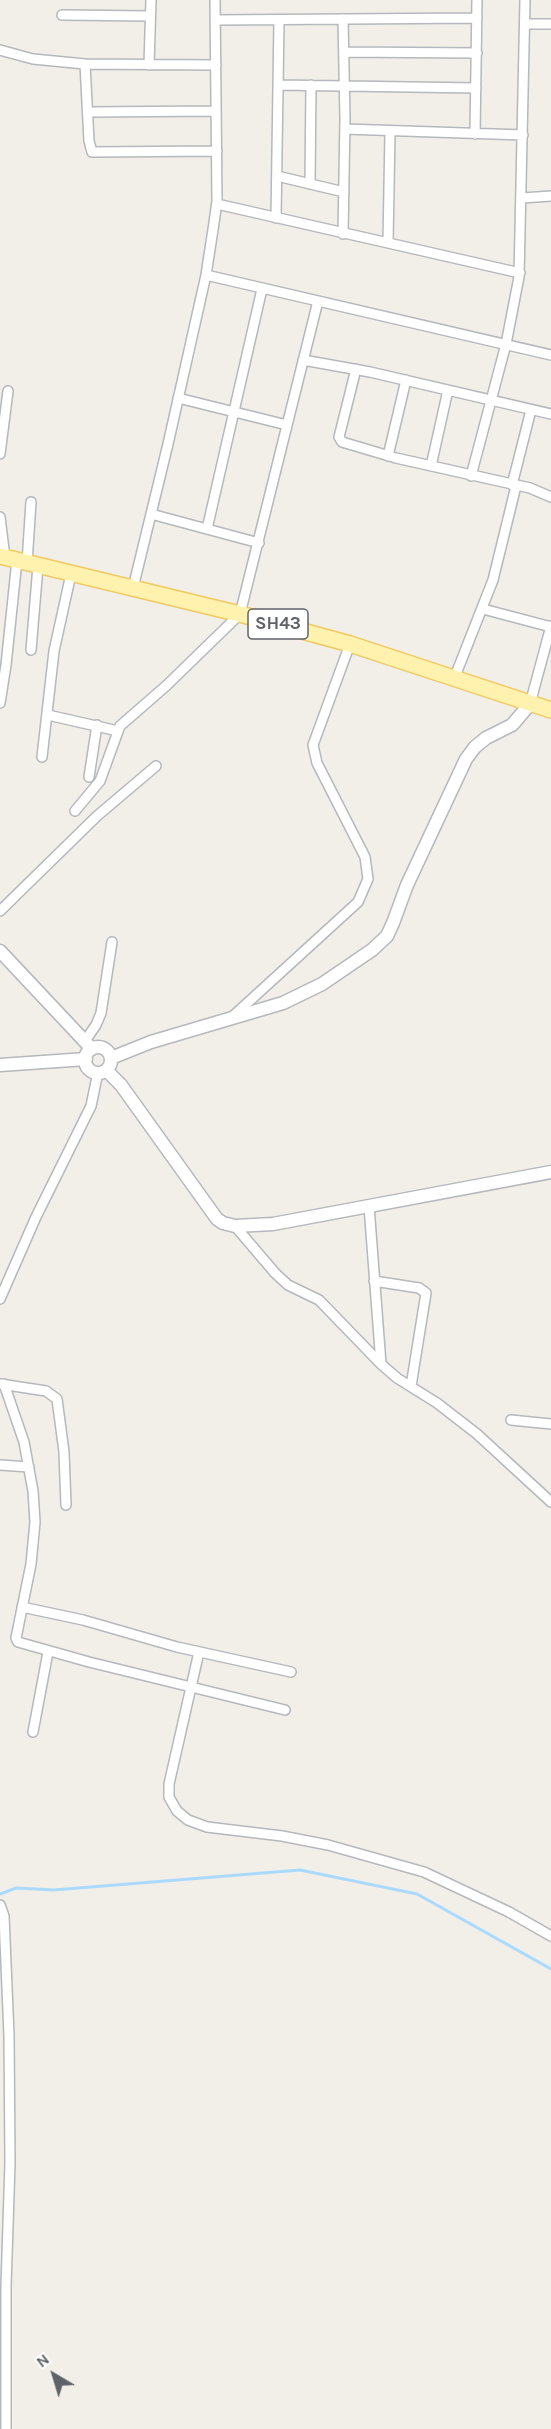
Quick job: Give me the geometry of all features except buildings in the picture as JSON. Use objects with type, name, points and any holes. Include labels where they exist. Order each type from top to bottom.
[{"type":"main road","name":"SH43","points":[[17,561],[240,614],[350,644],[551,710]]},
{"type":"street","points":[[149,65],[151,0]]},
{"type":"street","points":[[133,588],[206,275],[216,204],[215,0]]},
{"type":"street","points":[[475,134],[477,0]]},
{"type":"street","points":[[471,476],[506,344],[520,273],[525,0]]},
{"type":"street","points":[[62,15],[150,16]]},
{"type":"street","points":[[215,20],[477,18]]},
{"type":"street","points":[[343,19],[345,86],[343,234]]},
{"type":"street","points":[[276,218],[279,20]]},
{"type":"street","points":[[525,24],[551,24]]},
{"type":"street","points":[[0,51],[33,59],[85,64],[216,65]]},
{"type":"street","points":[[344,52],[477,52]]},
{"type":"street","points":[[85,64],[90,148],[95,153],[217,151]]},
{"type":"street","points":[[278,85],[476,88]]},
{"type":"street","points":[[310,184],[311,85]]},
{"type":"street","points":[[88,112],[216,111]]},
{"type":"street","points":[[345,129],[523,135]]},
{"type":"street","points":[[388,242],[390,132]]},
{"type":"street","points":[[277,176],[344,192]]},
{"type":"street","points":[[522,198],[551,196]]},
{"type":"street","points":[[216,204],[520,273]]},
{"type":"street","points":[[206,275],[551,354]]},
{"type":"street","points":[[207,529],[262,289]]},
{"type":"street","points":[[75,811],[100,781],[118,731],[133,714],[167,685],[240,614],[318,301]]},
{"type":"street","points":[[303,360],[356,369],[551,414]]},
{"type":"street","points":[[356,369],[340,440],[344,444],[530,489],[551,497]]},
{"type":"street","points":[[388,456],[406,380]]},
{"type":"street","points":[[430,466],[448,390]]},
{"type":"street","points":[[0,454],[8,392]]},
{"type":"street","points":[[178,398],[287,425]]},
{"type":"street","points":[[454,679],[493,580],[531,410]]},
{"type":"street","points":[[0,703],[17,561],[31,502]]},
{"type":"street","points":[[151,514],[259,543]]},
{"type":"street","points":[[0,517],[17,561],[32,651]]},
{"type":"street","points":[[42,758],[54,651],[71,574]]},
{"type":"street","points":[[112,942],[101,1013],[88,1049],[90,1070],[105,1067],[151,1042],[283,1003],[322,984],[380,944],[393,923],[407,885],[466,759],[486,738],[512,725],[530,704],[551,627],[483,609]]},
{"type":"street","points":[[228,1021],[358,902],[368,879],[365,857],[317,763],[314,745],[350,644]]},
{"type":"street","points":[[48,715],[118,731]]},
{"type":"street","points":[[89,777],[97,725]]},
{"type":"street","points":[[0,911],[97,816],[156,766]]},
{"type":"street","points":[[0,951],[88,1049]]},
{"type":"street","points":[[0,1065],[104,1048],[105,1067],[91,1106],[1,1293]]},
{"type":"street","points":[[105,1067],[121,1085],[217,1219],[235,1226],[273,1224],[551,1172]]},
{"type":"street","points":[[369,1206],[381,1364]]},
{"type":"street","points":[[235,1226],[275,1274],[288,1285],[320,1300],[381,1364],[477,1434],[551,1502]]},
{"type":"street","points":[[374,1281],[419,1288],[426,1293],[411,1386]]},
{"type":"street","points":[[66,1505],[64,1452],[57,1399],[46,1391],[2,1384],[24,1442],[35,1522],[32,1564],[16,1638],[18,1642],[48,1652],[285,1710]]},
{"type":"street","points":[[510,1420],[551,1424]]},
{"type":"street","points":[[0,1466],[29,1467]]},
{"type":"street","points":[[22,1607],[83,1620],[199,1652],[291,1672]]},
{"type":"street","points":[[33,1732],[48,1652]]},
{"type":"street","points":[[199,1652],[169,1784],[169,1797],[177,1811],[188,1820],[207,1827],[282,1836],[328,1845],[424,1872],[509,1912],[551,1936]]},
{"type":"street","points":[[0,1905],[4,1916],[9,2035],[10,2163],[6,2275],[6,2429]]},
{"type":"waterway","points":[[0,1894],[16,1888],[54,1890],[300,1870],[417,1894],[551,1969]]}]
